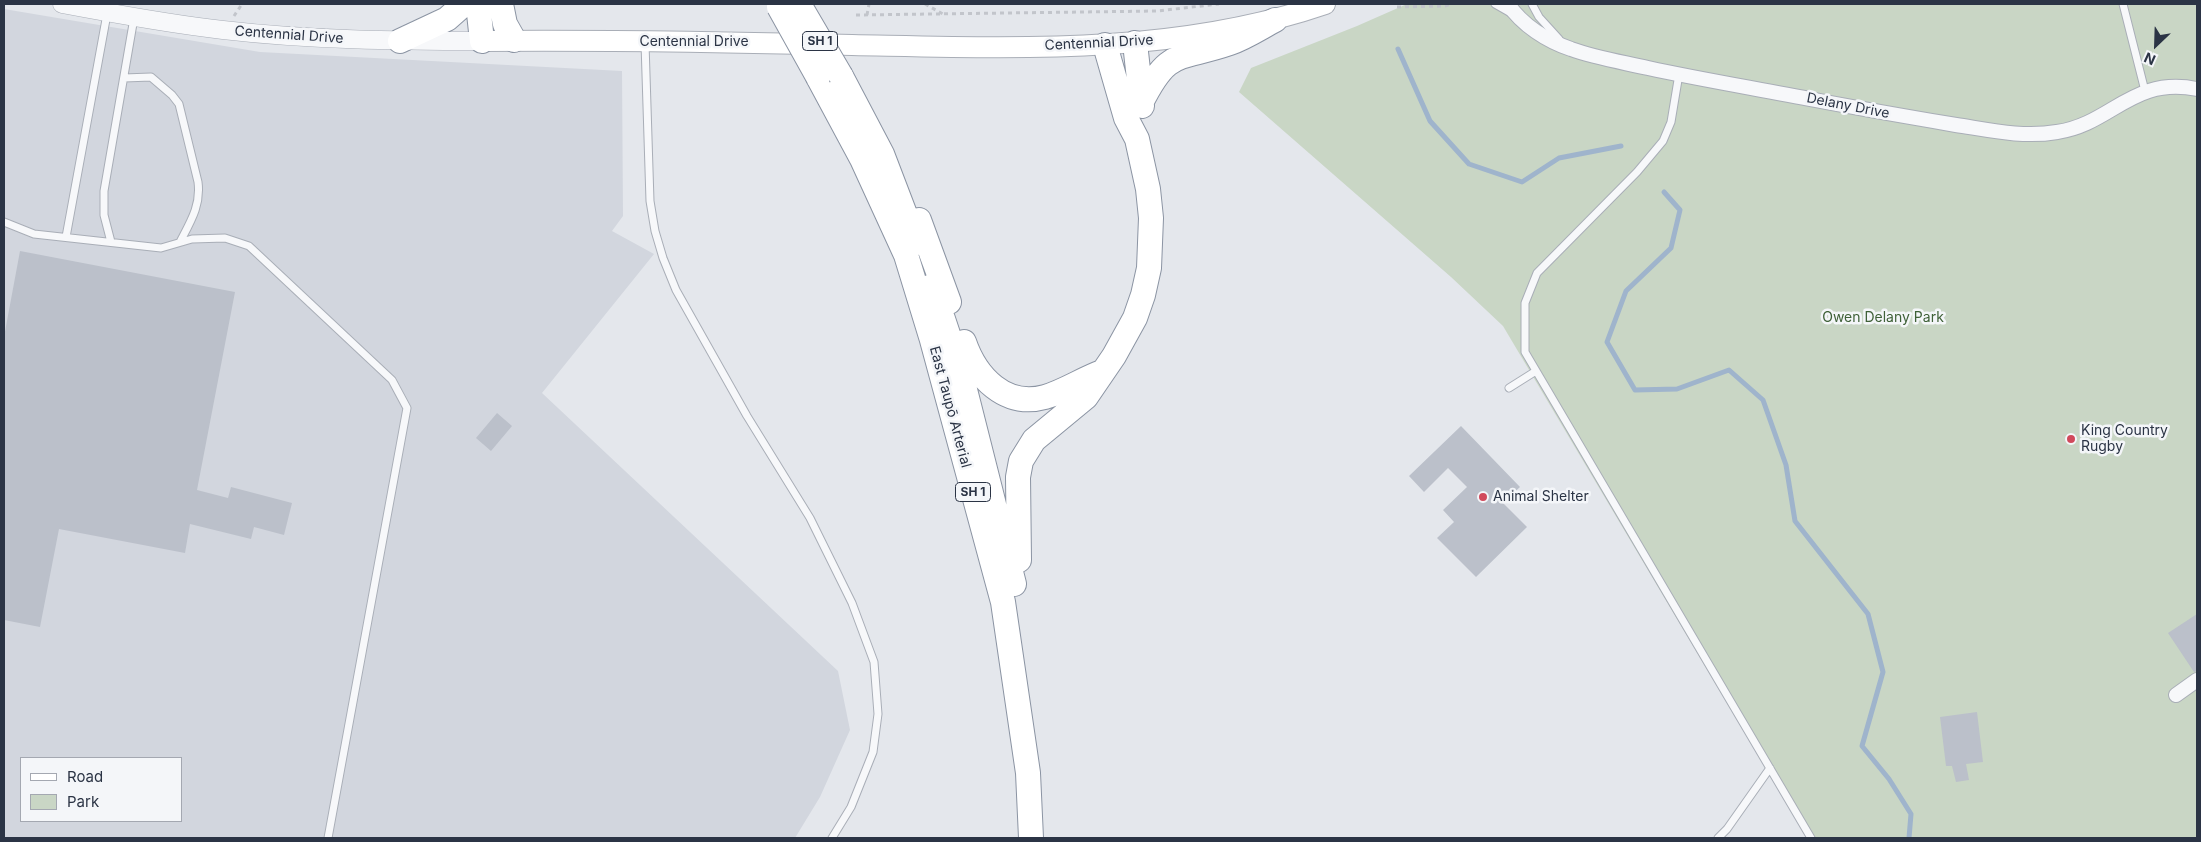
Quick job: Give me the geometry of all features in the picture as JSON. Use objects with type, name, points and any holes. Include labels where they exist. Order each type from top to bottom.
[{"type":"highway","points":[[400,41],[447,19],[464,4]]},
{"type":"highway","points":[[478,4],[482,41]]},
{"type":"highway","points":[[501,4],[504,24],[514,40]]},
{"type":"highway","name":"East Taupō Arterial","points":[[789,5],[830,77],[882,154],[896,186],[960,370],[1020,606],[1038,739],[1046,838]]},
{"type":"highway","points":[[1141,103],[1156,76],[1172,60],[1186,54],[1231,43],[1275,20]]},
{"type":"highway","points":[[1135,43],[1143,119],[1136,139]]},
{"type":"highway","points":[[1020,606],[1017,497],[1021,461],[1034,440],[1086,397],[1114,356],[1131,326],[1143,295],[1149,268],[1151,218],[1148,189],[1136,139],[1126,118],[1105,45]]},
{"type":"highway","name":"East Taupō Arterial","points":[[830,77],[862,159],[906,256],[932,340],[1003,602],[1028,773],[1031,838]]},
{"type":"highway","points":[[896,186],[918,217],[970,358],[981,376],[992,387],[1018,398],[1031,399],[1045,397],[1102,372]]},
{"type":"main road","name":"Centennial Drive","points":[[482,41],[700,41],[950,47],[1105,45],[1190,36],[1275,20],[1325,4]]},
{"type":"street","name":"Centennial Drive","points":[[62,4],[134,18],[286,36],[400,41],[482,41]]},
{"type":"street","name":"Delany Drive","points":[[1512,10],[1537,32],[1569,49],[1679,74],[1896,115],[2018,135],[2058,132],[2083,124],[2145,91],[2161,87],[2180,86],[2197,89]]},
{"type":"street","points":[[2176,695],[2197,680]]},
{"type":"lane","points":[[1495,4],[1512,10]]},
{"type":"lane","points":[[1532,4],[1553,34],[1569,49]]},
{"type":"lane","points":[[2123,4],[2145,91]]},
{"type":"lane","points":[[66,237],[108,13]]},
{"type":"lane","points":[[111,242],[104,215],[104,191],[134,18]]},
{"type":"lane","points":[[645,42],[650,201],[663,258],[676,290],[747,416],[810,518],[852,603],[874,662],[878,714],[873,752],[851,807],[832,838]]},
{"type":"lane","points":[[1679,74],[1671,122],[1663,141],[1637,172],[1537,273],[1524,303],[1525,352],[1811,838]]},
{"type":"lane","points":[[124,78],[151,77],[172,95],[179,104],[200,193],[197,210],[180,242]]},
{"type":"lane","points":[[4,222],[34,234],[161,248],[192,238],[226,238],[250,246],[392,380],[407,408],[328,838]]},
{"type":"lane","points":[[1510,388],[1536,371]]},
{"type":"lane","points":[[1718,838],[1728,829],[1770,768]]},
{"type":"path","points":[[867,15],[869,4]]},
{"type":"path","points":[[925,4],[943,14]]},
{"type":"path","points":[[856,15],[1157,11],[1220,4]]},
{"type":"path","points":[[1397,7],[1445,6],[1452,4]]},
{"type":"shaded area","points":[[4,9],[260,52],[622,71],[623,216],[612,231],[654,254],[542,393],[838,671],[850,730],[820,797],[795,838],[4,838]]},
{"type":"green space","name":"Owen Delany Park","points":[[1407,4],[2197,4],[2197,838],[1807,838],[1503,326],[1451,277],[1239,92],[1251,68]]},
{"type":"building","points":[[20,251],[235,292],[197,490],[228,498],[231,487],[292,503],[284,535],[254,527],[251,539],[190,524],[185,553],[59,529],[40,627],[4,620],[4,337]]},
{"type":"building","points":[[497,413],[512,426],[491,451],[476,438]]},
{"type":"building","name":"Animal Shelter","points":[[1461,426],[1520,487],[1503,503],[1527,527],[1476,577],[1437,538],[1454,522],[1443,510],[1467,487],[1448,468],[1424,492],[1409,476]]},
{"type":"building","points":[[2197,614],[2197,671],[2194,672],[2168,633]]},
{"type":"building","points":[[1977,712],[1983,762],[1966,764],[1969,780],[1956,782],[1952,766],[1946,766],[1940,717]]},
{"type":"waterway","points":[[1398,49],[1430,121],[1469,164],[1522,182],[1559,158],[1621,146]]},
{"type":"waterway","points":[[1664,192],[1680,210],[1671,248],[1626,291],[1607,342],[1635,390],[1677,389],[1729,370],[1763,400],[1786,465],[1795,521],[1868,614],[1883,672],[1862,746],[1889,779],[1911,814],[1909,838]]},
{"type":"place","name":"King Country Rugby","points":[[2071,439]]},
{"type":"place","name":"Animal Shelter","points":[[1483,497]]}]
